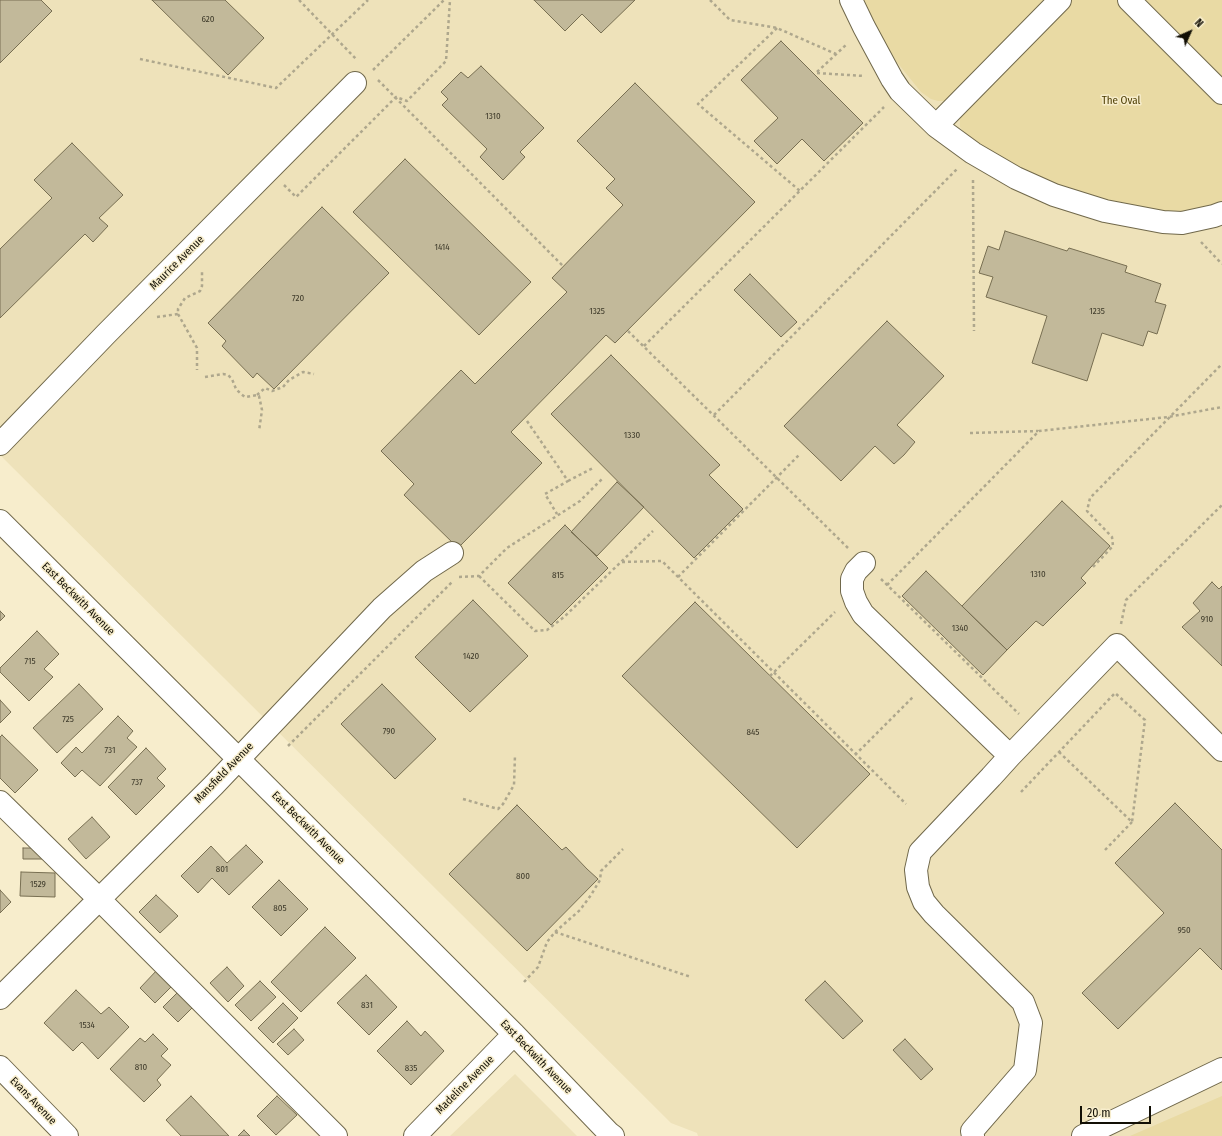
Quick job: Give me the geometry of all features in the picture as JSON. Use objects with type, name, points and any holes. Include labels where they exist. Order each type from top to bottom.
[{"type":"street","points":[[850,0],[896,85],[936,126],[973,153],[1016,178],[1054,195],[1105,212],[1163,222],[1182,223],[1222,213]]},
{"type":"street","points":[[936,126],[1060,0]]},
{"type":"street","points":[[1129,0],[1222,93]]},
{"type":"street","name":"Maurice Avenue","points":[[0,444],[101,339],[268,170],[367,78]]},
{"type":"street","name":"East Beckwith Avenue","points":[[0,522],[514,1034],[613,1136]]},
{"type":"street","name":"Mansfield Avenue","points":[[0,998],[209,790],[382,608],[424,571],[452,554]]},
{"type":"street","points":[[864,562],[856,571],[852,580],[852,591],[863,614],[1010,756]]},
{"type":"street","points":[[973,1136],[972,1131],[1025,1070],[1030,1023],[1023,1002],[934,914],[924,902],[918,887],[916,870],[920,852],[1010,756],[1117,646],[1222,750]]},
{"type":"street","points":[[0,802],[336,1136]]},
{"type":"street","name":"Madeline Avenue","points":[[415,1136],[514,1034]]},
{"type":"street","name":"Evans Avenue","points":[[0,1067],[67,1136]]},
{"type":"street","points":[[1083,1136],[1222,1069]]},
{"type":"path","points":[[299,0],[359,62]]},
{"type":"path","points":[[140,59],[276,88],[368,0]]},
{"type":"path","points":[[444,0],[367,78],[396,97],[563,266]]},
{"type":"path","points":[[396,97],[407,101],[446,61],[450,0]]},
{"type":"path","points":[[710,0],[730,20],[777,28],[836,54]]},
{"type":"path","points":[[864,27],[817,73],[896,85]]},
{"type":"path","points":[[777,28],[698,104],[800,191]]},
{"type":"path","points":[[644,346],[800,191],[896,85]]},
{"type":"path","points":[[268,170],[296,197],[396,97]]},
{"type":"path","points":[[973,153],[974,331]]},
{"type":"path","points":[[714,415],[973,153]]},
{"type":"path","points":[[198,370],[197,348],[178,314],[178,310],[185,298],[200,291],[202,286],[202,265]]},
{"type":"path","points":[[151,317],[178,314]]},
{"type":"path","points":[[628,331],[1022,717]]},
{"type":"path","points":[[1093,567],[1113,546],[1112,537],[1087,510],[1090,498],[1168,417],[1222,364]]},
{"type":"path","points":[[205,378],[223,374],[228,375],[232,379],[236,389],[246,397],[257,395],[265,388],[272,391],[283,387],[289,380],[303,372],[314,374]]},
{"type":"path","points":[[257,395],[259,396],[262,410],[259,431]]},
{"type":"path","points":[[970,433],[1039,431],[1168,417],[1222,407]]},
{"type":"path","points":[[527,421],[568,481]]},
{"type":"path","points":[[887,585],[1039,431]]},
{"type":"path","points":[[678,577],[799,455]]},
{"type":"path","points":[[557,514],[545,494],[593,468]]},
{"type":"path","points":[[288,746],[457,577],[479,576],[507,548],[557,514],[580,501],[603,478]]},
{"type":"path","points":[[1126,600],[1222,505]]},
{"type":"path","points":[[479,576],[536,631],[547,630],[564,617],[653,531]]},
{"type":"path","points":[[622,562],[662,561],[906,804]]},
{"type":"path","points":[[770,676],[836,611]]},
{"type":"path","points":[[856,755],[917,693]]},
{"type":"path","points":[[1021,792],[1115,693],[1145,720],[1132,822],[1105,850]]},
{"type":"path","points":[[1059,752],[1132,822]]},
{"type":"path","points":[[463,799],[498,809],[503,804],[514,785],[515,755]]},
{"type":"path","points":[[524,982],[538,966],[547,942],[555,932],[580,910],[591,896],[600,880],[601,871],[624,849]]},
{"type":"path","points":[[555,932],[691,977]]},
{"type":"shaded area","points":[[0,0],[1222,0],[1222,1136],[698,1136],[697,1133],[671,1123],[0,455]]},
{"type":"shaded area","points":[[515,1074],[577,1136],[450,1136]]},
{"type":"green space","name":"The Oval","points":[[862,0],[1222,0],[1222,203],[1202,210],[1166,213],[1095,199],[1019,170],[970,139],[960,127],[960,113],[948,101],[931,99],[921,92],[896,61],[871,20]]},
{"type":"green space","points":[[1222,1096],[1222,1136],[1130,1136]]},
{"type":"building","points":[[0,0],[41,0],[52,11],[0,63]]},
{"type":"building","points":[[152,0],[225,0],[264,38],[228,75]]},
{"type":"building","points":[[534,0],[635,0],[601,33],[582,14],[565,31]]},
{"type":"building","points":[[781,41],[863,123],[824,161],[802,139],[777,164],[754,141],[778,118],[741,80]]},
{"type":"building","points":[[481,66],[544,128],[520,152],[525,157],[503,180],[480,157],[487,149],[442,105],[448,99],[441,92],[461,72],[468,78]]},
{"type":"building","points":[[635,83],[755,202],[615,343],[606,335],[511,432],[542,463],[458,548],[404,495],[414,484],[381,451],[461,370],[475,384],[567,292],[552,278],[623,205],[606,188],[615,179],[577,141]]},
{"type":"building","points":[[72,143],[123,195],[99,218],[108,226],[93,242],[85,234],[0,318],[0,249],[52,198],[34,180]]},
{"type":"building","points":[[405,159],[531,282],[479,335],[353,212]]},
{"type":"building","points":[[322,207],[389,273],[274,389],[257,373],[253,378],[222,346],[226,341],[208,323]]},
{"type":"building","points":[[1005,231],[1067,251],[1069,248],[1127,266],[1125,272],[1161,284],[1155,302],[1166,305],[1157,334],[1148,331],[1143,346],[1102,333],[1087,381],[1032,363],[1047,316],[986,297],[993,277],[979,273],[988,246],[999,250]]},
{"type":"building","points":[[750,274],[797,322],[781,337],[734,290]]},
{"type":"building","points":[[887,321],[944,376],[897,425],[915,442],[904,455],[894,464],[875,446],[841,481],[784,426]]},
{"type":"building","points":[[611,355],[720,465],[709,475],[743,509],[694,558],[551,414]]},
{"type":"building","points":[[617,482],[644,507],[597,556],[571,532]]},
{"type":"building","points":[[1062,501],[1110,546],[1081,578],[1086,583],[1043,626],[1036,621],[1007,650],[962,606]]},
{"type":"building","points":[[565,525],[608,568],[551,625],[508,583]]},
{"type":"building","points":[[926,571],[1007,650],[983,675],[902,596]]},
{"type":"building","points":[[1212,582],[1219,589],[1222,586],[1222,666],[1182,627],[1200,611],[1193,603]]},
{"type":"building","points":[[473,600],[528,656],[470,712],[415,657]]},
{"type":"building","points":[[695,602],[870,774],[797,848],[622,676]]},
{"type":"building","points":[[0,611],[5,616],[0,621]]},
{"type":"building","points":[[37,631],[59,654],[44,669],[53,677],[29,701],[0,672],[0,668]]},
{"type":"building","points":[[79,684],[103,709],[57,753],[33,728]]},
{"type":"building","points":[[382,684],[436,739],[395,779],[341,724]]},
{"type":"building","points":[[0,700],[11,712],[0,723]]},
{"type":"building","points":[[118,716],[133,731],[127,738],[137,747],[100,786],[82,770],[75,777],[61,763],[76,747],[82,753]]},
{"type":"building","points":[[2,735],[38,770],[15,793],[0,778],[0,737]]},
{"type":"building","points":[[146,748],[166,769],[157,778],[165,786],[136,815],[108,787]]},
{"type":"building","points":[[1175,803],[1222,850],[1222,970],[1200,948],[1118,1029],[1082,993],[1164,913],[1115,863]]},
{"type":"building","points":[[517,805],[562,850],[566,847],[598,879],[527,951],[449,874]]},
{"type":"building","points":[[92,817],[110,837],[86,859],[68,839]]},
{"type":"building","points":[[246,845],[263,862],[229,895],[212,878],[198,893],[181,876],[211,846],[227,863]]},
{"type":"building","points":[[23,848],[41,848],[42,859],[23,859]]},
{"type":"building","points":[[21,872],[55,873],[55,897],[20,896]]},
{"type":"building","points":[[279,880],[308,909],[281,936],[252,907]]},
{"type":"building","points":[[0,890],[11,902],[0,913]]},
{"type":"building","points":[[156,895],[178,916],[160,933],[139,912]]},
{"type":"building","points":[[325,927],[356,958],[301,1012],[271,982]]},
{"type":"building","points":[[227,967],[244,986],[228,1002],[210,983]]},
{"type":"building","points":[[158,969],[174,984],[155,1003],[140,988]]},
{"type":"building","points":[[366,975],[397,1007],[369,1035],[337,1003]]},
{"type":"building","points":[[260,981],[276,997],[251,1021],[235,1005]]},
{"type":"building","points":[[825,981],[863,1021],[843,1039],[805,1000]]},
{"type":"building","points":[[181,989],[196,1004],[178,1022],[163,1007]]},
{"type":"building","points":[[76,990],[101,1014],[109,1007],[129,1027],[98,1059],[82,1042],[73,1051],[44,1023]]},
{"type":"building","points":[[283,1003],[298,1018],[273,1043],[258,1028]]},
{"type":"building","points":[[407,1021],[421,1036],[425,1031],[444,1051],[411,1085],[377,1051]]},
{"type":"building","points":[[294,1029],[304,1040],[288,1055],[277,1044]]},
{"type":"building","points":[[153,1034],[168,1049],[161,1056],[171,1065],[157,1080],[161,1085],[144,1102],[110,1069],[140,1038],[145,1042]]},
{"type":"building","points":[[905,1039],[933,1069],[921,1080],[893,1050]]},
{"type":"building","points":[[191,1096],[229,1136],[181,1136],[166,1120]]},
{"type":"building","points":[[277,1096],[297,1115],[276,1135],[257,1116]]},
{"type":"building","points":[[244,1130],[250,1136],[238,1136]]}]
